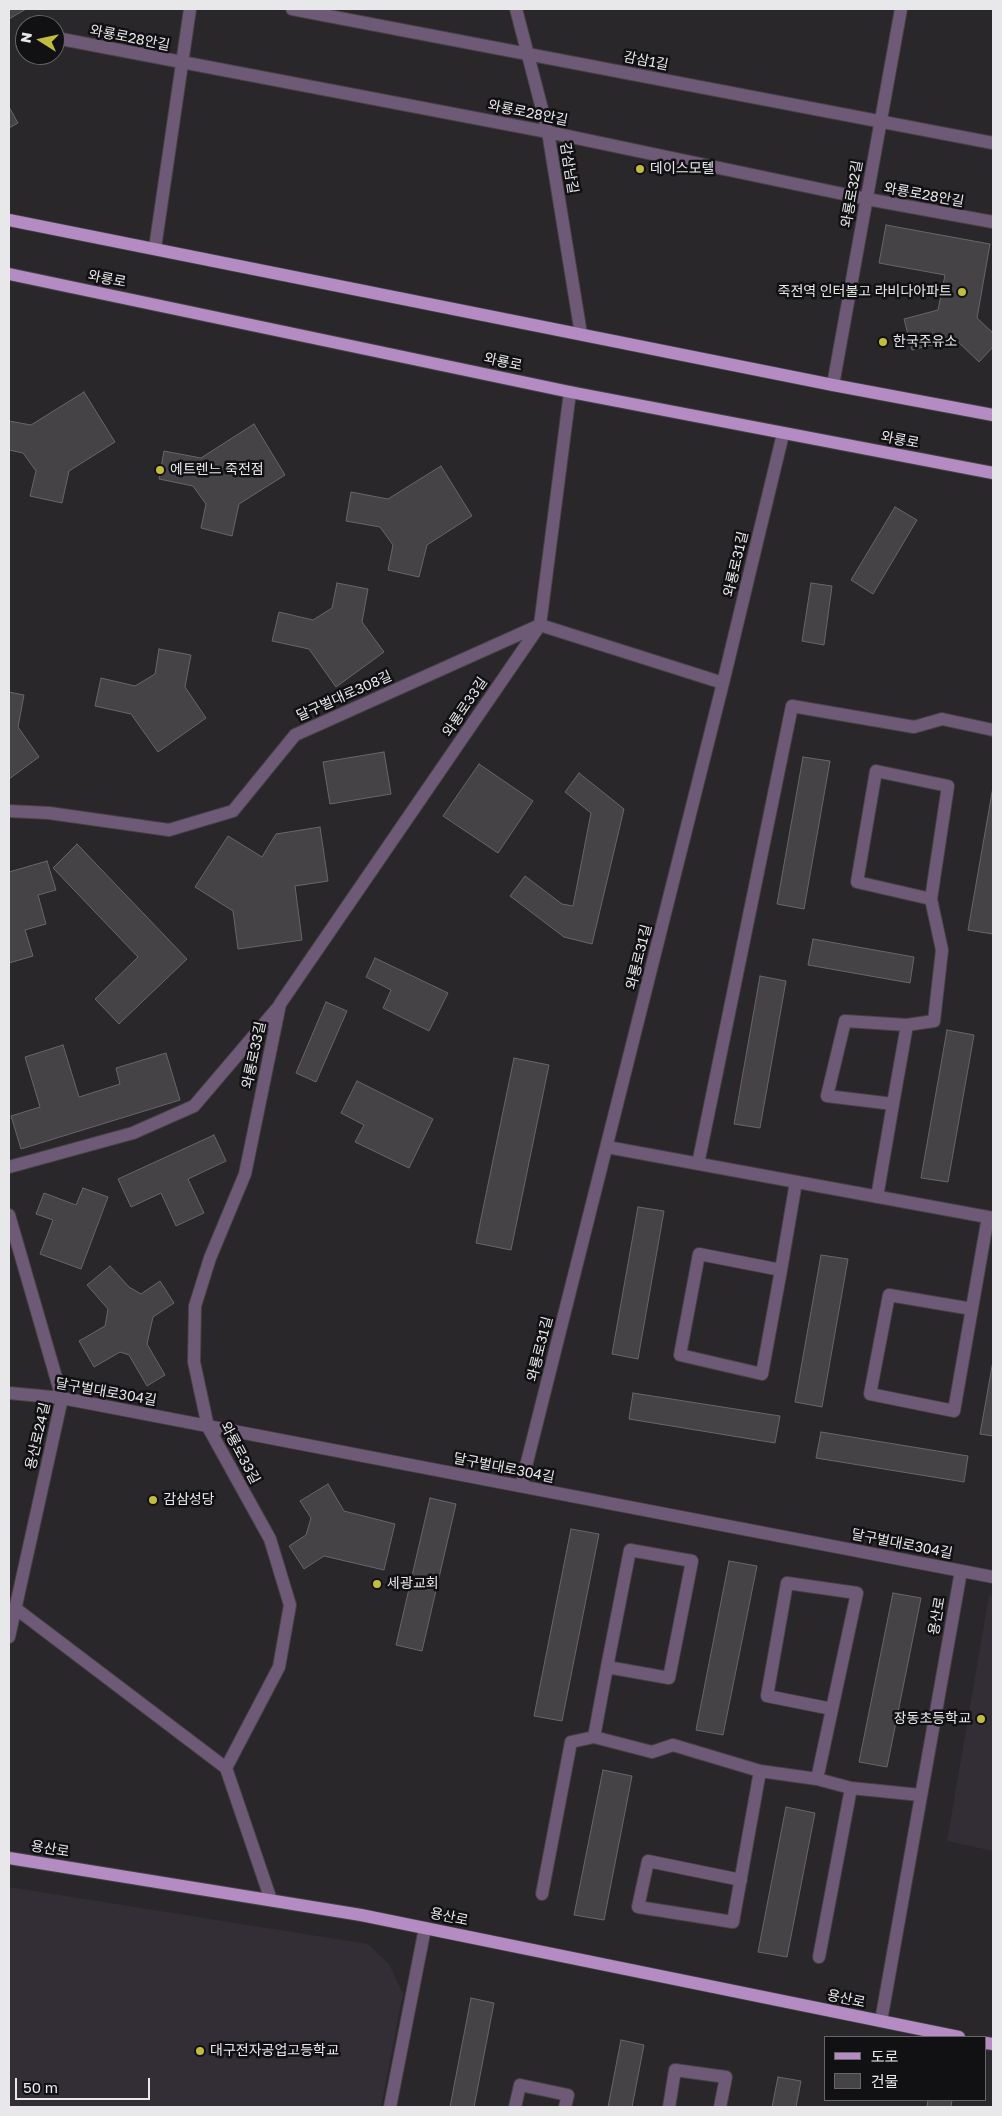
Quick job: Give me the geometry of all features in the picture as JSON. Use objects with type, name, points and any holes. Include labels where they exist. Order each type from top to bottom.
[{"type":"main road","points":[[9,220],[993,416]]},
{"type":"main road","name":"와룡로","points":[[9,274],[570,392],[993,473]]},
{"type":"main road","name":"용산로","points":[[9,1858],[271,1900],[425,1928],[954,2036]]},
{"type":"street","points":[[155,248],[190,9]]},
{"type":"street","name":"감삼1길","points":[[292,9],[993,143]]},
{"type":"street","name":"감삼남길","points":[[516,9],[548,132],[581,334]]},
{"type":"street","name":"와룡로32길","points":[[833,385],[901,9]]},
{"type":"street","name":"와룡로28안길","points":[[65,40],[548,132],[866,199],[993,222]]},
{"type":"street","name":"와룡로33길","points":[[9,1167],[133,1133],[194,1106],[280,1004],[540,624],[570,392]]},
{"type":"street","name":"와룡로31길","points":[[521,1486],[723,683],[782,434]]},
{"type":"street","points":[[540,624],[723,683]]},
{"type":"street","name":"달구벌대로308길","points":[[9,811],[49,812],[169,830],[232,811],[295,735],[540,624]]},
{"type":"street","points":[[698,1164],[792,706],[914,727],[942,719],[993,730]]},
{"type":"street","points":[[893,1104],[827,1096],[845,1021],[907,1025],[934,1021],[942,950],[931,898],[948,786],[876,771],[857,882],[931,898]]},
{"type":"street","name":"와룡로33길","points":[[226,1768],[279,1667],[290,1605],[270,1539],[208,1427],[194,1362],[195,1306],[210,1258],[245,1174],[280,1004]]},
{"type":"street","points":[[877,1197],[907,1025]]},
{"type":"street","points":[[607,1147],[991,1218],[972,1309],[954,1411],[870,1394],[889,1295],[972,1309]]},
{"type":"street","points":[[781,1270],[699,1254],[680,1355],[762,1374],[781,1270],[796,1182]]},
{"type":"street","name":"용산로24길","points":[[9,1215],[62,1398],[9,1637]]},
{"type":"street","name":"달구벌대로304길","points":[[9,1393],[62,1398],[993,1577]]},
{"type":"street","points":[[594,1737],[630,1550],[692,1561],[669,1678],[608,1667]]},
{"type":"street","name":"용산로","points":[[881,2021],[961,1571]]},
{"type":"street","points":[[9,1576],[20,1585]]},
{"type":"street","points":[[817,1779],[857,1593],[787,1584],[767,1696],[832,1709]]},
{"type":"street","points":[[15,1608],[226,1768],[271,1900]]},
{"type":"street","points":[[542,1894],[571,1742],[594,1737],[652,1752],[673,1745],[760,1771],[817,1779],[851,1788],[920,1795]]},
{"type":"street","points":[[740,1880],[648,1861],[638,1907],[733,1922],[760,1771]]},
{"type":"street","points":[[819,1957],[851,1788]]},
{"type":"street","points":[[390,2107],[425,1928]]},
{"type":"street","points":[[669,2107],[675,2070],[726,2077],[720,2107]]},
{"type":"street","points":[[515,2107],[520,2085],[568,2095],[565,2107]]},
{"type":"shaded area","name":"장동초등학교","points":[[989,1595],[993,1596],[993,1851],[947,1841]]},
{"type":"shaded area","name":"대구전자공업고등학교","points":[[9,1887],[368,1944],[389,1964],[403,1994],[381,2107],[9,2107]]},
{"type":"building","points":[[9,9],[26,9],[15,15],[9,19]]},
{"type":"building","points":[[9,107],[18,123],[9,128]]},
{"type":"building","name":"죽전역 인터불고 라비다아파트","points":[[886,225],[990,244],[977,318],[993,333],[993,347],[979,362],[955,339],[912,350],[904,319],[938,310],[945,275],[879,263]]},
{"type":"building","points":[[84,392],[115,442],[69,471],[62,503],[30,496],[36,471],[23,453],[9,450],[9,421],[31,425]]},
{"type":"building","points":[[254,424],[285,475],[239,504],[232,536],[201,528],[206,504],[193,486],[159,479],[164,451],[201,458]]},
{"type":"building","points":[[441,466],[472,516],[427,545],[419,577],[388,570],[393,545],[380,527],[346,521],[351,492],[388,499]]},
{"type":"building","points":[[895,507],[917,520],[873,594],[851,580]]},
{"type":"building","points":[[337,583],[368,589],[362,622],[384,652],[336,687],[309,649],[272,641],[279,612],[313,620],[332,608]]},
{"type":"building","points":[[811,583],[832,586],[824,645],[802,641]]},
{"type":"building","points":[[159,649],[191,655],[185,687],[206,718],[158,752],[131,714],[95,706],[101,678],[135,686],[155,674]]},
{"type":"building","points":[[9,692],[24,695],[18,727],[39,757],[9,779]]},
{"type":"building","points":[[384,752],[391,794],[330,804],[323,762]]},
{"type":"building","points":[[803,757],[830,761],[804,909],[777,904]]},
{"type":"building","points":[[479,764],[533,801],[498,853],[443,816]]},
{"type":"building","points":[[579,773],[624,809],[592,944],[564,937],[510,896],[525,876],[562,904],[573,906],[591,813],[565,792]]},
{"type":"building","points":[[993,787],[993,934],[968,930]]},
{"type":"building","points":[[320,827],[328,881],[295,886],[302,940],[238,949],[233,911],[195,887],[228,836],[262,857],[276,834]]},
{"type":"building","points":[[77,844],[187,959],[119,1024],[95,999],[138,957],[53,868]]},
{"type":"building","points":[[47,861],[56,890],[38,895],[46,924],[25,930],[33,956],[9,963],[9,872]]},
{"type":"building","points":[[813,939],[914,957],[910,983],[808,965]]},
{"type":"building","points":[[375,958],[448,993],[429,1031],[383,1008],[391,990],[366,977]]},
{"type":"building","points":[[760,976],[786,981],[760,1128],[734,1124]]},
{"type":"building","points":[[326,1002],[347,1011],[316,1082],[296,1073]]},
{"type":"building","points":[[947,1030],[974,1035],[948,1182],[921,1178]]},
{"type":"building","points":[[63,1045],[79,1097],[120,1084],[116,1068],[166,1053],[180,1100],[21,1149],[11,1116],[40,1107],[25,1057]]},
{"type":"building","points":[[514,1058],[549,1065],[511,1250],[476,1243]]},
{"type":"building","points":[[357,1081],[433,1119],[409,1168],[355,1142],[364,1125],[341,1113]]},
{"type":"building","points":[[214,1135],[226,1161],[188,1179],[204,1213],[176,1226],[161,1193],[131,1207],[118,1179]]},
{"type":"building","points":[[83,1188],[108,1197],[81,1269],[40,1254],[53,1220],[36,1214],[44,1193],[76,1205]]},
{"type":"building","points":[[638,1207],[664,1211],[638,1359],[612,1354]]},
{"type":"building","points":[[821,1255],[848,1259],[822,1407],[795,1402]]},
{"type":"building","points":[[110,1266],[129,1287],[141,1294],[160,1281],[174,1303],[153,1317],[147,1344],[165,1375],[147,1386],[129,1355],[120,1352],[94,1367],[79,1341],[105,1326],[108,1309],[87,1285]]},
{"type":"building","points":[[993,1361],[993,1436],[980,1434]]},
{"type":"building","points":[[633,1393],[780,1416],[775,1443],[629,1419]]},
{"type":"building","points":[[821,1432],[968,1456],[964,1482],[816,1458]]},
{"type":"building","points":[[328,1484],[344,1511],[395,1524],[384,1570],[324,1556],[304,1569],[289,1546],[306,1535],[311,1518],[300,1501]]},
{"type":"building","points":[[430,1498],[456,1504],[422,1651],[396,1645]]},
{"type":"building","points":[[571,1529],[599,1534],[562,1721],[534,1716]]},
{"type":"building","points":[[729,1561],[757,1566],[723,1735],[696,1730]]},
{"type":"building","points":[[893,1593],[921,1598],[887,1767],[859,1762]]},
{"type":"building","points":[[603,1770],[632,1776],[604,1920],[574,1915]]},
{"type":"building","points":[[786,1807],[815,1813],[787,1957],[758,1952]]},
{"type":"building","points":[[471,1998],[494,2003],[474,2107],[450,2107]]},
{"type":"building","points":[[621,2040],[644,2045],[632,2107],[608,2107]]},
{"type":"building","points":[[778,2077],[801,2081],[796,2107],[772,2107]]},
{"type":"building","points":[[928,2101],[952,2101],[951,2107],[927,2107]]},
{"type":"place","name":"데이스모텔","points":[[640,169]]},
{"type":"place","name":"죽전역 인터불고 라비다아파트","points":[[962,292]]},
{"type":"place","name":"한국주유소","points":[[883,342]]},
{"type":"place","name":"에트렌느 죽전점","points":[[160,470]]},
{"type":"place","name":"감삼성당","points":[[153,1500]]},
{"type":"place","name":"세광교회","points":[[377,1584]]},
{"type":"place","name":"장동초등학교","points":[[981,1719]]},
{"type":"place","name":"대구전자공업고등학교","points":[[200,2051]]}]
